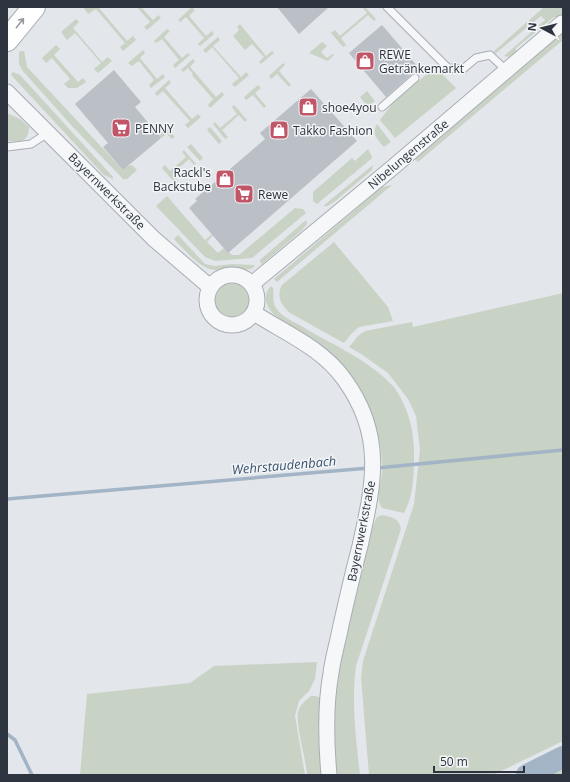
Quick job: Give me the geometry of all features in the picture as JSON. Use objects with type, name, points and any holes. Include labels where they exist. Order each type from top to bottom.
[{"type":"main road","points":[[7,40],[34,7]]},
{"type":"street","name":"Nibelungenstraße","points":[[252,284],[392,168],[562,23]]},
{"type":"street","name":"Bayernwerkstraße","points":[[7,92],[49,132],[154,239],[210,288]]},
{"type":"street","points":[[7,107],[24,108]]},
{"type":"street","points":[[232,275],[241,276],[252,284],[258,295],[258,304],[251,318],[237,326],[228,326],[214,318],[207,304],[207,296],[210,288],[216,281],[224,276],[232,275]]},
{"type":"street","name":"Bayernwerkstraße","points":[[254,313],[294,336],[330,363],[344,378],[359,403],[366,421],[373,458],[373,481],[368,508],[331,672],[327,728],[329,775]]},
{"type":"lane","points":[[387,7],[448,68],[463,70],[476,58],[490,55],[506,70]]},
{"type":"lane","points":[[382,107],[415,78]]},
{"type":"lane","points":[[7,147],[10,148],[31,144],[49,132]]},
{"type":"green space","points":[[83,7],[98,7],[127,41],[133,36],[136,40],[123,51],[120,47],[125,43],[96,9],[88,14]]},
{"type":"green space","points":[[137,7],[141,7],[153,20],[158,15],[161,18],[147,30],[144,27],[150,22]]},
{"type":"green space","points":[[192,7],[195,10],[189,16],[206,36],[212,31],[214,34],[200,46],[198,44],[204,38],[186,17],[180,22],[178,20]]},
{"type":"green space","points":[[362,7],[365,7],[376,19],[374,21],[368,15],[341,38],[346,45],[343,47],[331,33],[335,30],[340,36],[367,13]]},
{"type":"green space","points":[[544,7],[563,7],[563,22],[559,18],[554,17],[516,48],[516,54],[509,57],[504,56],[545,20],[541,16],[495,54],[493,52]]},
{"type":"green space","points":[[76,19],[79,22],[73,28],[102,62],[108,57],[112,61],[98,73],[94,69],[101,63],[75,33],[67,40],[61,32]]},
{"type":"green space","points":[[240,24],[266,56],[272,51],[274,53],[261,64],[259,62],[264,57],[252,44],[245,50],[233,36],[239,30],[237,27]]},
{"type":"green space","points":[[167,29],[170,31],[164,37],[182,58],[188,53],[190,55],[175,68],[173,65],[179,60],[162,39],[156,43],[154,41]]},
{"type":"green space","points":[[563,32],[563,40],[418,162],[415,159]]},
{"type":"green space","points":[[218,37],[220,40],[213,46],[241,77],[246,72],[249,75],[235,87],[232,84],[239,78],[212,47],[206,53],[203,50]]},
{"type":"green space","points":[[322,42],[327,46],[321,52],[327,58],[333,54],[334,55],[328,61],[309,53]]},
{"type":"green space","points":[[56,45],[60,49],[54,55],[78,82],[83,78],[86,82],[77,88],[68,88],[64,84],[70,79],[52,58],[46,63],[42,58]]},
{"type":"green space","points":[[143,50],[145,53],[140,58],[157,79],[163,74],[165,77],[151,88],[149,85],[154,80],[139,61],[132,66],[128,63]]},
{"type":"green space","points":[[24,51],[27,67],[123,170],[132,165],[137,170],[127,179],[123,179],[72,126],[22,70],[19,64],[19,52]]},
{"type":"green space","points":[[193,59],[195,61],[190,67],[216,97],[222,92],[224,95],[210,108],[208,105],[213,99],[192,75],[193,74],[188,68],[183,72],[181,70]]},
{"type":"green space","points":[[283,63],[285,65],[279,71],[291,85],[289,87],[277,74],[271,79],[269,76]]},
{"type":"green space","points":[[435,67],[456,88],[395,138],[380,120],[393,103]]},
{"type":"green space","points":[[13,72],[20,75],[113,177],[113,179],[104,175],[11,75]]},
{"type":"green space","points":[[169,80],[171,83],[165,88],[192,119],[198,114],[201,117],[188,128],[185,125],[190,121],[163,91],[157,96],[155,93]]},
{"type":"green space","points":[[258,85],[261,88],[255,93],[266,106],[264,108],[253,95],[246,100],[244,97]]},
{"type":"green space","points":[[367,91],[375,101],[368,107],[360,97]]},
{"type":"green space","points":[[234,105],[247,120],[245,122],[239,115],[222,130],[228,137],[225,139],[213,124],[215,122],[220,128],[237,114],[232,107]]},
{"type":"green space","points":[[7,113],[20,119],[29,127],[29,132],[25,139],[19,141],[7,141]]},
{"type":"green space","points":[[377,124],[391,142],[384,147],[375,134]]},
{"type":"green space","points":[[210,127],[222,141],[219,144],[207,130]]},
{"type":"green space","points":[[167,128],[175,137],[172,139],[167,134],[161,138],[158,135]]},
{"type":"green space","points":[[191,144],[203,158],[200,161],[187,147]]},
{"type":"green space","points":[[368,149],[372,157],[371,159],[317,204],[313,201],[313,192],[352,158],[355,161]]},
{"type":"green space","points":[[184,150],[196,164],[194,165],[189,159],[172,174],[177,180],[174,182],[162,168],[165,165],[170,171],[186,157],[182,152]]},
{"type":"green space","points":[[373,165],[372,170],[334,202],[327,206],[323,206]]},
{"type":"green space","points":[[392,185],[277,282],[274,279],[382,187]]},
{"type":"green space","points":[[167,196],[205,240],[212,234],[213,235],[207,242],[218,253],[224,248],[232,255],[239,255],[295,208],[303,209],[306,213],[252,258],[215,261],[205,257],[156,206]]},
{"type":"green space","points":[[306,220],[307,224],[301,231],[262,264],[260,262],[260,260]]},
{"type":"green space","points":[[178,235],[205,264],[215,266],[232,264],[255,266],[248,270],[210,269],[198,263],[174,239]]},
{"type":"green space","points":[[334,242],[388,307],[393,321],[359,327],[344,343],[290,313],[282,304],[279,293],[282,285]]},
{"type":"green space","points":[[228,281],[236,281],[243,284],[248,289],[251,300],[248,311],[243,316],[236,319],[228,319],[221,316],[216,311],[213,304],[213,296],[216,289],[221,284]]},
{"type":"green space","points":[[271,286],[273,288],[275,306],[281,314],[346,351],[377,371],[395,389],[401,398],[410,421],[414,445],[412,492],[404,513],[382,508],[378,499],[382,473],[380,445],[371,415],[358,386],[341,364],[322,345],[279,318],[271,311],[266,303],[266,294]]},
{"type":"green space","points":[[563,293],[563,741],[493,775],[369,775],[361,677],[363,661],[414,504],[420,450],[416,416],[408,399],[388,373],[349,347],[358,336],[365,331],[412,322],[413,327]]},
{"type":"green space","points":[[382,515],[392,517],[397,520],[401,529],[356,666],[354,707],[360,775],[335,775],[333,707],[337,673],[368,535],[377,517]]},
{"type":"green space","points":[[317,662],[315,679],[309,691],[299,701],[295,716],[305,775],[80,775],[87,694],[190,683],[214,666]]},
{"type":"green space","points":[[311,696],[320,698],[323,775],[307,775],[298,727],[298,713],[300,708]]},
{"type":"green space","points":[[563,766],[563,775],[542,775]]},
{"type":"building","points":[[277,7],[329,7],[299,34]]},
{"type":"building","points":[[382,25],[419,68],[386,97],[349,53]]},
{"type":"building","points":[[114,70],[141,102],[135,107],[161,138],[123,170],[103,147],[108,143],[75,104]]},
{"type":"building","points":[[311,89],[357,141],[228,253],[189,208],[197,201],[195,199],[265,139],[260,133]]},
{"type":"waterway","name":"Wehrstaudenbach","points":[[377,468],[563,450]]},
{"type":"waterway","name":"Wehrstaudenbach","points":[[7,499],[369,468]]},
{"type":"waterway","points":[[7,734],[15,740],[32,775]]},
{"type":"waterway","points":[[527,775],[563,757]]},
{"type":"place","name":"REWE Getränkemarkt","points":[[365,61]]},
{"type":"place","name":"shoe4you","points":[[308,107]]},
{"type":"place","name":"PENNY","points":[[121,128]]},
{"type":"place","name":"Takko Fashion","points":[[279,130]]},
{"type":"place","name":"Rackl's Backstube","points":[[225,179]]},
{"type":"place","name":"Rewe","points":[[244,194]]}]
